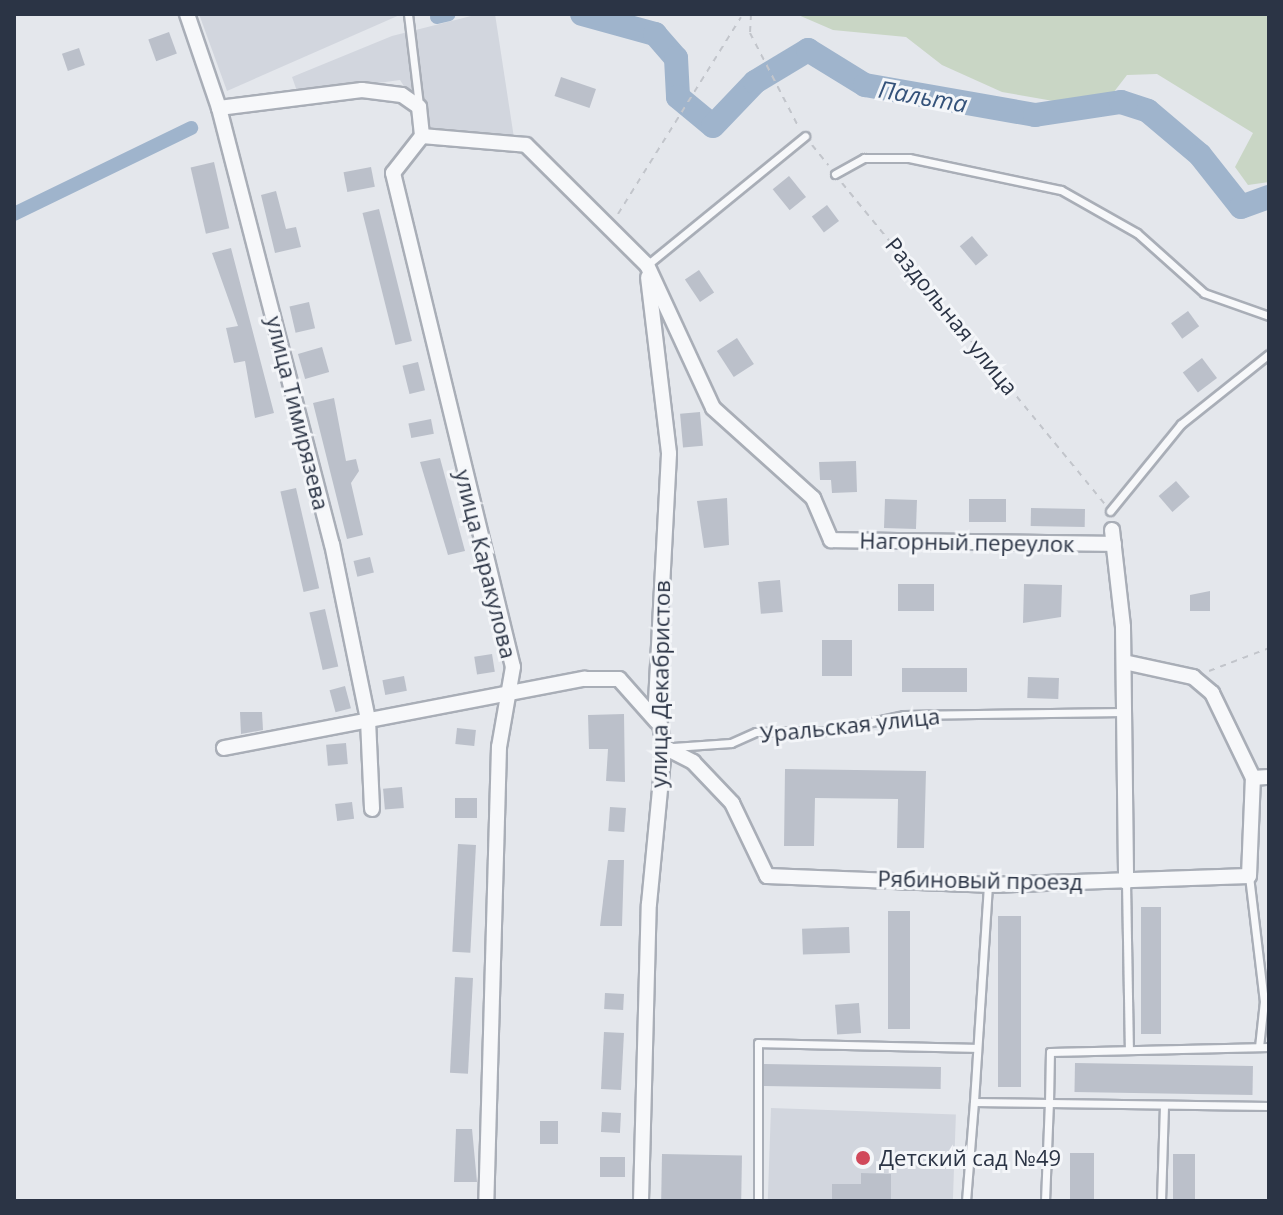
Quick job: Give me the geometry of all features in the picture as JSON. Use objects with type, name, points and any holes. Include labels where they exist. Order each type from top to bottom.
[{"type":"street","name":"улица Тимирязева","points":[[187,14],[219,108],[332,544],[368,720],[372,809]]},
{"type":"street","points":[[219,108],[362,90],[402,95],[419,107],[422,136],[526,145],[647,265]]},
{"type":"street","name":"улица Каракулова","points":[[422,136],[393,173],[513,667],[511,694],[499,747],[486,1201]]},
{"type":"street","name":"Нагорный переулок","points":[[647,265],[729,428],[813,498],[831,540],[1113,537],[1124,662]]},
{"type":"street","name":"улица Декабристов","points":[[641,1201],[649,904],[668,747],[659,724],[669,453],[647,265]]},
{"type":"street","points":[[1126,882],[1124,662],[1193,677],[1212,693],[1253,778],[1249,876]]},
{"type":"street","points":[[224,748],[511,694],[619,679],[659,724]]},
{"type":"street","name":"Рябиновый проезд","points":[[668,747],[732,803],[767,876],[988,885],[1249,876]]},
{"type":"street","points":[[1253,778],[1269,777]]},
{"type":"lane","points":[[408,14],[419,107]]},
{"type":"lane","points":[[647,265],[805,136]]},
{"type":"lane","points":[[835,174],[864,158],[909,158],[1061,190],[1137,233],[1204,293],[1269,316]]},
{"type":"lane","points":[[1110,511],[1181,424],[1269,354]]},
{"type":"lane","name":"Уральская улица","points":[[668,747],[731,743],[756,732],[829,731],[904,715],[1124,712]]},
{"type":"lane","points":[[1249,876],[1264,1001],[1259,1047]]},
{"type":"lane","points":[[1126,882],[1129,1049]]},
{"type":"lane","points":[[966,1201],[988,885]]},
{"type":"lane","points":[[758,1201],[758,1043],[977,1048]]},
{"type":"lane","points":[[1045,1201],[1050,1052],[1269,1047]]},
{"type":"lane","points":[[974,1102],[1269,1106]]},
{"type":"lane","points":[[1161,1201],[1164,1105]]},
{"type":"path","name":"Раздольная улица","points":[[751,14],[757,49],[782,104],[805,136],[1110,511]]},
{"type":"path","points":[[619,212],[741,17]]},
{"type":"path","points":[[1193,677],[1269,648]]},
{"type":"shaded area","points":[[199,14],[402,14],[227,91]]},
{"type":"shaded area","points":[[479,14],[495,14],[514,138],[434,133],[400,80],[298,94],[292,77],[392,36]]},
{"type":"shaded area","name":"Детский сад №49","points":[[771,1108],[956,1114],[953,1201],[768,1201]]},
{"type":"green space","points":[[796,14],[1269,14],[1269,182],[1248,185],[1235,167],[1253,133],[1157,74],[1127,75],[1110,97],[1059,102],[1002,92],[942,65],[906,37],[833,30]]},
{"type":"building","points":[[169,32],[177,54],[156,61],[148,40]]},
{"type":"building","points":[[79,48],[85,65],[68,71],[62,54]]},
{"type":"building","points":[[561,77],[596,89],[589,108],[554,96]]},
{"type":"building","points":[[214,162],[229,228],[206,234],[191,167]]},
{"type":"building","points":[[371,167],[375,187],[347,192],[344,172]]},
{"type":"building","points":[[789,176],[806,197],[790,210],[773,189]]},
{"type":"building","points":[[276,191],[286,229],[296,227],[301,247],[275,253],[261,195]]},
{"type":"building","points":[[827,205],[839,221],[824,232],[812,216]]},
{"type":"building","points":[[379,209],[412,341],[395,345],[363,213]]},
{"type":"building","points":[[972,236],[988,255],[976,265],[960,246]]},
{"type":"building","points":[[231,248],[274,413],[255,418],[245,361],[234,363],[226,328],[238,326],[212,253]]},
{"type":"building","points":[[699,270],[714,292],[700,302],[685,280]]},
{"type":"building","points":[[309,302],[315,328],[296,333],[290,306]]},
{"type":"building","points":[[1188,311],[1199,326],[1182,339],[1171,323]]},
{"type":"building","points":[[737,338],[754,364],[734,377],[717,351]]},
{"type":"building","points":[[322,347],[329,372],[305,379],[298,354]]},
{"type":"building","points":[[1202,358],[1217,378],[1198,392],[1183,372]]},
{"type":"building","points":[[418,362],[425,390],[409,394],[402,366]]},
{"type":"building","points":[[334,398],[346,461],[356,459],[359,471],[351,483],[363,535],[347,539],[313,403]]},
{"type":"building","points":[[700,412],[703,446],[683,448],[680,414]]},
{"type":"building","points":[[431,419],[434,434],[411,438],[408,423]]},
{"type":"building","points":[[440,458],[465,551],[448,555],[420,462]]},
{"type":"building","points":[[856,461],[857,492],[832,493],[831,480],[820,480],[819,462]]},
{"type":"building","points":[[1176,481],[1190,497],[1172,512],[1159,496]]},
{"type":"building","points":[[296,488],[319,588],[304,592],[280,492]]},
{"type":"building","points":[[727,498],[729,545],[704,548],[697,501]]},
{"type":"building","points":[[885,499],[917,500],[916,529],[884,528]]},
{"type":"building","points":[[969,499],[1006,499],[1006,522],[969,522]]},
{"type":"building","points":[[1031,508],[1085,509],[1085,527],[1031,526]]},
{"type":"building","points":[[370,557],[374,573],[357,577],[354,561]]},
{"type":"building","points":[[780,580],[783,612],[761,614],[758,582]]},
{"type":"building","points":[[898,584],[934,584],[934,611],[898,611]]},
{"type":"building","points":[[1024,584],[1062,585],[1061,617],[1023,623]]},
{"type":"building","points":[[1210,591],[1210,611],[1190,611],[1190,595]]},
{"type":"building","points":[[325,609],[338,666],[323,670],[309,613]]},
{"type":"building","points":[[822,640],[852,640],[852,676],[822,676]]},
{"type":"building","points":[[492,654],[495,672],[477,675],[474,657]]},
{"type":"building","points":[[902,668],[967,668],[967,692],[902,692]]},
{"type":"building","points":[[404,676],[407,691],[385,695],[382,680]]},
{"type":"building","points":[[1028,677],[1059,678],[1058,699],[1027,698]]},
{"type":"building","points":[[345,686],[351,708],[335,712],[330,690]]},
{"type":"building","points":[[240,712],[262,712],[263,730],[241,734]]},
{"type":"building","points":[[624,714],[625,782],[606,781],[608,749],[589,749],[588,715]]},
{"type":"building","points":[[457,728],[476,730],[474,746],[455,744]]},
{"type":"building","points":[[346,743],[348,764],[328,766],[326,745]]},
{"type":"building","points":[[785,769],[926,771],[924,848],[897,848],[898,799],[815,798],[814,846],[784,846]]},
{"type":"building","points":[[402,787],[404,808],[385,810],[383,789]]},
{"type":"building","points":[[455,798],[477,798],[477,818],[455,818]]},
{"type":"building","points":[[352,802],[354,819],[337,821],[335,804]]},
{"type":"building","points":[[610,807],[626,808],[624,832],[608,831]]},
{"type":"building","points":[[458,844],[476,845],[470,953],[452,952]]},
{"type":"building","points":[[608,860],[624,860],[622,926],[600,926]]},
{"type":"building","points":[[1141,907],[1161,907],[1161,1034],[1141,1034]]},
{"type":"building","points":[[888,911],[910,911],[910,1029],[888,1029]]},
{"type":"building","points":[[998,916],[1021,916],[1021,1087],[998,1087]]},
{"type":"building","points":[[849,927],[850,953],[803,955],[802,929]]},
{"type":"building","points":[[455,977],[473,978],[468,1074],[450,1073]]},
{"type":"building","points":[[605,993],[624,994],[623,1010],[604,1009]]},
{"type":"building","points":[[859,1003],[861,1033],[837,1035],[835,1005]]},
{"type":"building","points":[[604,1032],[624,1033],[621,1090],[601,1089]]},
{"type":"building","points":[[1075,1063],[1253,1066],[1252,1095],[1074,1092]]},
{"type":"building","points":[[764,1064],[941,1067],[941,1089],[764,1086]]},
{"type":"building","points":[[602,1112],[621,1113],[620,1133],[601,1132]]},
{"type":"building","points":[[540,1121],[558,1121],[558,1144],[540,1144]]},
{"type":"building","points":[[456,1129],[472,1129],[477,1182],[454,1182]]},
{"type":"building","points":[[1070,1153],[1094,1153],[1094,1201],[1070,1201]]},
{"type":"building","points":[[662,1154],[742,1155],[741,1201],[661,1201]]},
{"type":"building","points":[[1173,1154],[1195,1154],[1195,1201],[1173,1201]]},
{"type":"building","points":[[600,1157],[625,1157],[625,1177],[600,1177]]},
{"type":"building","points":[[861,1173],[891,1174],[891,1201],[832,1201],[832,1184],[861,1184]]},
{"type":"waterway","points":[[437,17],[449,14]]},
{"type":"waterway","name":"Пальта","points":[[582,14],[655,34],[676,58],[678,97],[713,126],[755,82],[808,50],[865,85],[1035,115],[1121,102],[1148,111],[1200,155],[1241,207],[1269,197]]},
{"type":"waterway","points":[[14,214],[191,128]]},
{"type":"place","name":"Детский сад №49","points":[[863,1158]]}]
